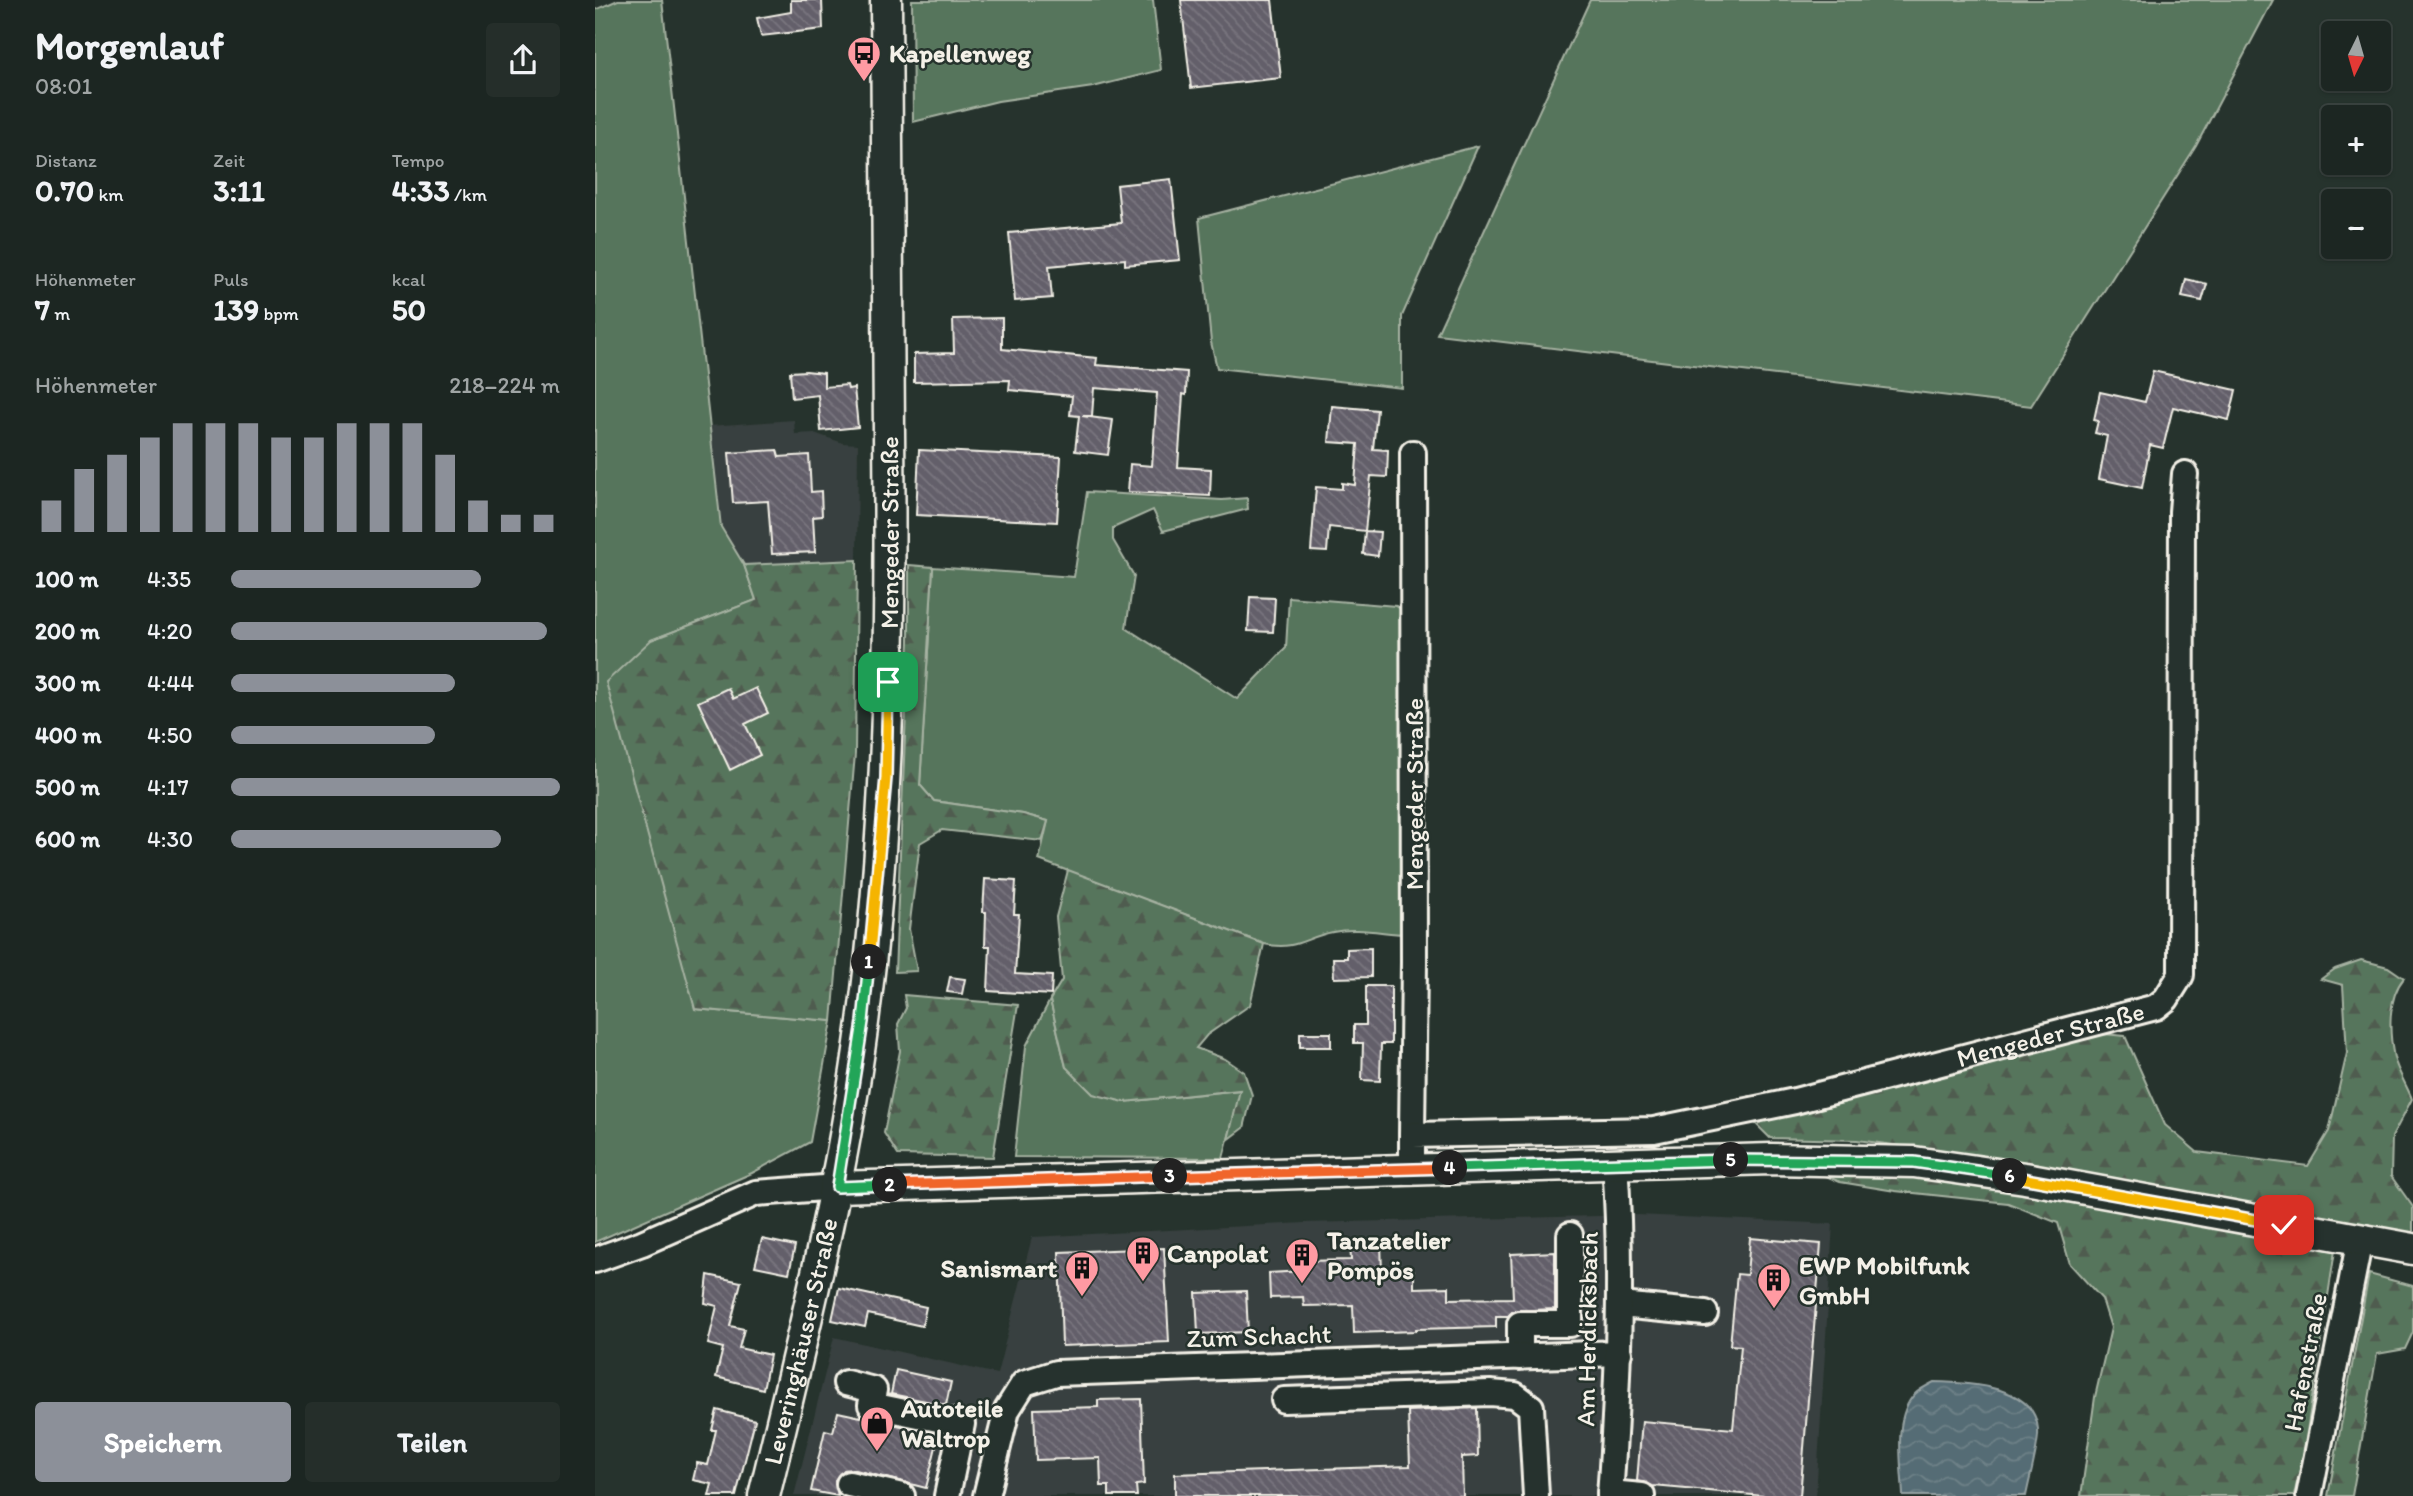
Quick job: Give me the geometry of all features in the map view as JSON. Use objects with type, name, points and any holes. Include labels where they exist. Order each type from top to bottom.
[{"type":"main road","name":"Mengeder Straße","points":[[837,1187],[863,1022],[886,778],[891,587],[886,0]]},
{"type":"main road","points":[[837,1187],[1771,1159],[1914,1162],[2038,1180],[2413,1249]]},
{"type":"main road","name":"Leveringhäuser Straße","points":[[765,1496],[837,1187]]},
{"type":"street","name":"Mengeder Straße","points":[[1412,1169],[1413,453]]},
{"type":"street","name":"Mengeder Straße","points":[[1412,1135],[1654,1130],[1795,1101],[1965,1058],[2156,1007],[2166,999],[2181,975],[2182,512],[2185,474]]},
{"type":"street","name":"Am Herdicksbach","points":[[1610,1495],[1620,1304],[1621,1236],[1615,1163]]},
{"type":"street","points":[[595,1260],[642,1243],[756,1193],[837,1187]]},
{"type":"street","points":[[1520,1357],[1520,1324],[1570,1324],[1570,1235]]},
{"type":"street","name":"Hafenstraße","points":[[2309,1496],[2360,1239]]},
{"type":"street","points":[[1620,1304],[1705,1313]]},
{"type":"street","name":"Zum Schacht","points":[[986,1496],[1007,1410],[1024,1383],[1056,1373],[1619,1353]]},
{"type":"street","points":[[846,1383],[874,1390],[871,1405],[963,1424],[947,1496]]},
{"type":"street","points":[[1284,1400],[1515,1395],[1531,1407],[1536,1496]]},
{"type":"street","points":[[849,1484],[902,1496]]},
{"type":"street","points":[[1610,1495],[1642,1496]]},
{"type":"shaded area","points":[[794,420],[795,434],[814,433],[843,443],[858,444],[857,560],[744,565],[721,527],[709,426]]},
{"type":"shaded area","points":[[1638,1215],[1833,1224],[1816,1496],[794,1496],[834,1337],[997,1374],[1032,1237],[1304,1223]]},
{"type":"green space","points":[[618,0],[662,0],[721,527],[744,565],[756,600],[651,640],[695,1009],[832,1021],[810,1142],[752,1173],[595,1242],[595,10]]},
{"type":"green space","points":[[912,0],[1153,0],[1161,70],[1093,87],[998,101],[913,122]]},
{"type":"green space","points":[[1590,0],[2273,0],[2196,146],[2031,406],[1437,334]]},
{"type":"green space","points":[[1478,146],[1402,316],[1402,388],[1217,368],[1211,342],[1199,218]]},
{"type":"green space","points":[[1087,492],[1222,500],[1247,498],[1248,509],[1163,531],[1153,510],[1113,528],[1113,540],[1134,576],[1126,628],[1237,699],[1286,648],[1289,597],[1396,606],[1404,611],[1405,934],[1342,931],[1323,934],[1293,945],[1264,944],[1039,860],[1048,821],[1023,814],[934,801],[920,785],[933,567],[1074,577]]},
{"type":"green space","points":[[857,560],[855,754],[832,1021],[695,1009],[606,682],[651,640],[756,600],[744,565]]},
{"type":"green space","points":[[909,565],[933,567],[920,785],[934,801],[1023,814],[1048,821],[1042,841],[942,830],[920,843],[909,929],[917,971],[895,972],[909,641]]},
{"type":"green space","points":[[1068,870],[1264,944],[1250,1005],[1207,1035],[1196,1048],[1225,1059],[1244,1072],[1252,1095],[1244,1128],[1228,1140],[1240,1090],[1124,1102],[1093,1094],[1066,1067],[1050,1000],[1062,980],[1056,917]]},
{"type":"green space","points":[[2361,960],[2388,967],[2404,978],[2398,986],[2392,1006],[2391,1038],[2394,1058],[2412,1099],[2392,1137],[2391,1176],[2413,1207],[2413,1233],[1982,1157],[1857,1140],[1770,1138],[1752,1120],[1930,1073],[2104,1034],[2125,1036],[2165,1125],[2197,1152],[2308,1166],[2329,1131],[2347,1053],[2343,985],[2321,979],[2335,969]]},
{"type":"green space","points":[[904,995],[1018,1005],[993,1157],[898,1155],[884,1133],[900,1051],[898,1024],[906,1008]]},
{"type":"green space","points":[[1050,1000],[1066,1067],[1124,1102],[1241,1090],[1223,1158],[1014,1157],[1026,1046]]},
{"type":"green space","points":[[1911,1170],[2336,1244],[2304,1451],[2294,1496],[2081,1496],[2095,1397],[2111,1328],[2102,1299],[2070,1264],[2058,1223],[2008,1203],[1895,1191],[1840,1182],[1819,1173]]},
{"type":"green space","points":[[2369,1274],[2413,1286],[2413,1332],[2405,1349],[2377,1354],[2352,1496],[2328,1496]]},
{"type":"water","points":[[1934,1382],[2001,1390],[2028,1406],[2036,1419],[2038,1436],[2026,1496],[1903,1496],[1900,1442],[1903,1415],[1915,1394]]},
{"type":"building","points":[[791,0],[822,0],[823,29],[761,36],[757,18],[791,12]]},
{"type":"building","points":[[1181,0],[1272,0],[1281,78],[1191,88]]},
{"type":"building","points":[[1171,179],[1180,260],[1125,265],[1125,259],[1049,266],[1052,298],[1015,301],[1009,233],[1121,223],[1117,185]]},
{"type":"building","points":[[2186,279],[2207,284],[2202,301],[2182,297]]},
{"type":"building","points":[[1002,318],[1002,349],[1097,358],[1096,365],[1187,372],[1178,467],[1211,469],[1210,496],[1128,492],[1130,464],[1152,466],[1157,393],[1094,388],[1092,416],[1082,416],[1113,420],[1108,455],[1075,451],[1079,416],[1070,415],[1072,396],[1009,390],[1010,380],[914,382],[914,354],[954,353],[953,319]]},
{"type":"building","points":[[2153,371],[2236,390],[2229,420],[2173,407],[2163,448],[2150,445],[2142,488],[2099,479],[2107,436],[2095,433],[2098,421],[2094,420],[2100,392],[2145,402]]},
{"type":"building","points":[[790,372],[824,373],[824,387],[847,385],[848,389],[854,388],[858,427],[821,431],[818,395],[792,398]]},
{"type":"building","points":[[1332,406],[1377,410],[1373,449],[1388,450],[1387,477],[1371,476],[1365,531],[1329,527],[1327,552],[1311,551],[1316,487],[1342,489],[1342,483],[1355,485],[1358,444],[1329,442]]},
{"type":"building","points":[[777,450],[779,457],[809,455],[811,492],[821,491],[822,516],[813,517],[815,552],[772,554],[768,501],[733,503],[729,453]]},
{"type":"building","points":[[919,450],[1061,457],[1057,522],[916,515]]},
{"type":"building","points":[[1365,531],[1380,532],[1378,556],[1363,554]]},
{"type":"building","points":[[1250,597],[1275,598],[1273,632],[1248,631]]},
{"type":"building","points":[[728,688],[733,699],[756,688],[768,713],[745,724],[760,755],[730,770],[698,702]]},
{"type":"building","points":[[985,879],[1016,881],[1014,914],[1019,914],[1015,974],[1052,976],[1051,995],[988,991],[990,946],[985,946]]},
{"type":"building","points":[[1371,948],[1371,977],[1334,978],[1333,958],[1347,958],[1347,949]]},
{"type":"building","points":[[950,977],[965,979],[962,994],[947,992]]},
{"type":"building","points":[[1366,986],[1391,986],[1391,1044],[1381,1044],[1380,1081],[1362,1080],[1363,1043],[1354,1043],[1354,1025],[1366,1025]]},
{"type":"building","points":[[1300,1033],[1331,1033],[1331,1047],[1300,1047]]},
{"type":"building","points":[[1750,1238],[1821,1244],[1800,1496],[1764,1496],[1653,1486],[1637,1481],[1642,1421],[1733,1429],[1741,1346],[1730,1345],[1737,1274],[1747,1275]]},
{"type":"building","points":[[762,1239],[795,1246],[789,1273],[755,1266]]},
{"type":"building","points":[[1381,1242],[1382,1273],[1414,1271],[1414,1288],[1449,1287],[1449,1299],[1513,1298],[1511,1254],[1555,1252],[1555,1309],[1513,1311],[1508,1316],[1496,1316],[1496,1327],[1354,1333],[1353,1305],[1304,1306],[1303,1297],[1270,1298],[1269,1273],[1303,1271],[1302,1261],[1351,1260],[1350,1243]]},
{"type":"building","points":[[1164,1248],[1169,1342],[1062,1346],[1059,1252]]},
{"type":"building","points":[[708,1275],[741,1282],[730,1326],[744,1329],[739,1348],[770,1355],[763,1389],[716,1377],[723,1348],[708,1344],[717,1306],[705,1303]]},
{"type":"building","points":[[839,1288],[926,1307],[922,1326],[868,1314],[865,1327],[832,1320]]},
{"type":"building","points":[[1246,1291],[1248,1332],[1198,1334],[1196,1293]]},
{"type":"building","points":[[896,1370],[951,1382],[946,1405],[891,1394]]},
{"type":"building","points":[[1141,1399],[1144,1484],[1136,1485],[1137,1496],[1109,1496],[1109,1486],[1101,1486],[1100,1458],[1036,1460],[1034,1409],[1098,1407],[1098,1400]]},
{"type":"building","points":[[1477,1408],[1478,1456],[1462,1457],[1463,1496],[1175,1496],[1175,1474],[1410,1466],[1408,1411]]},
{"type":"building","points":[[717,1410],[755,1420],[736,1496],[709,1496],[712,1484],[693,1480],[697,1463],[708,1465],[716,1430],[712,1430]]},
{"type":"building","name":"Autoteile Waltrop","points":[[838,1412],[939,1434],[926,1488],[852,1469],[844,1470],[835,1480],[838,1496],[811,1491],[825,1430],[833,1432]]},
{"type":"place","name":"Kapellenweg","points":[[864,83]]},
{"type":"place","name":"Canpolat","points":[[1143,1283]]},
{"type":"place","name":"Tanzatelier Pompös","points":[[1302,1285]]},
{"type":"place","name":"Sanismart","points":[[1082,1298]]},
{"type":"place","name":"EWP Mobilfunk GmbH","points":[[1774,1310]]},
{"type":"place","name":"Autoteile Waltrop","points":[[877,1453]]},
{"type":"route","points":[[888,682],[886,778],[878,883],[863,1022],[837,1187],[1615,1163],[1843,1160],[1914,1162],[2025,1178],[2284,1225]]}]
